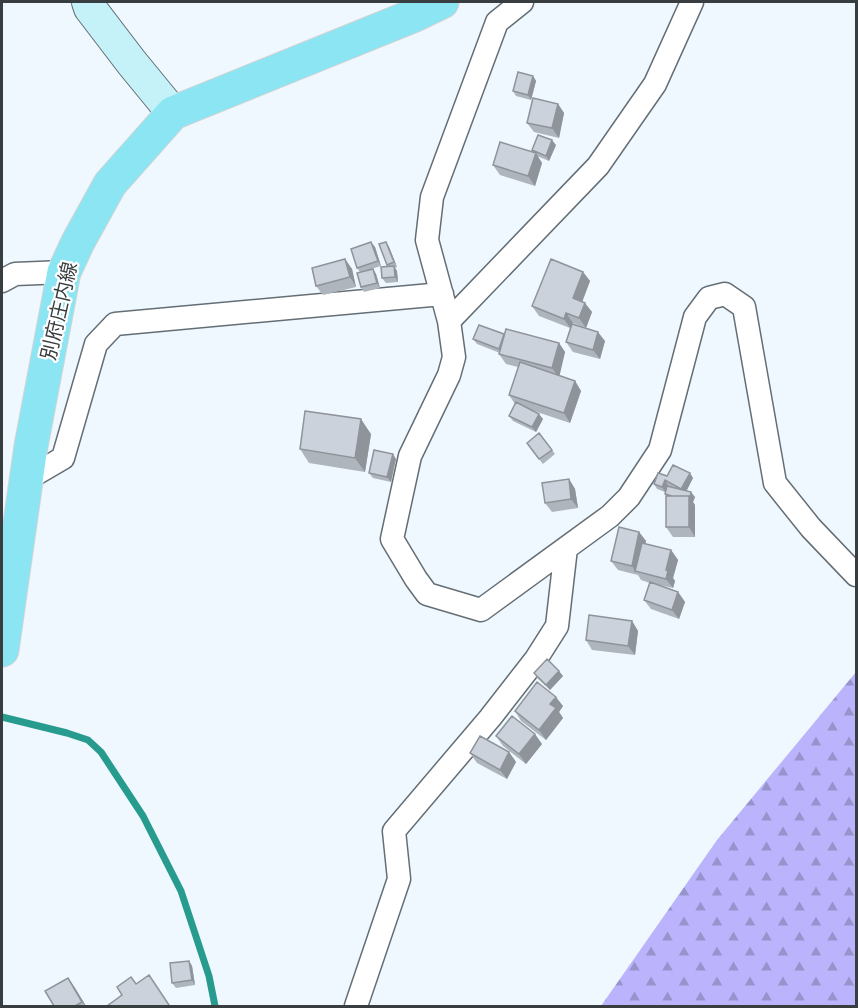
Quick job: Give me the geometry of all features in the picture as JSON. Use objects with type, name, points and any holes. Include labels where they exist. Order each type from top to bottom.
[{"type":"main road","name":"別府庄内線","points":[[2,650],[31,446],[64,272],[111,184],[173,113],[442,2]]},
{"type":"street","points":[[88,2],[90,8],[132,63],[173,113]]},
{"type":"street","points":[[522,2],[497,22],[432,197],[427,240],[449,321],[454,357],[449,375],[410,456],[392,539],[427,594],[481,610],[610,516],[629,497],[660,450],[695,317],[709,298],[725,294],[744,307],[775,483],[811,528],[856,575]]},
{"type":"street","points":[[449,321],[598,165],[655,84],[692,2]]},
{"type":"street","points":[[2,281],[15,274],[64,272]]},
{"type":"street","points":[[27,479],[63,458],[96,344],[115,324],[442,294]]},
{"type":"street","points":[[356,1006],[399,879],[394,831],[490,718],[536,659],[557,626],[566,548]]},
{"type":"green space","points":[[856,672],[856,1006],[601,1006],[717,840]]},
{"type":"building","points":[[518,72],[533,76],[528,95],[513,91]]},
{"type":"building","points":[[533,98],[558,104],[552,128],[527,123]]},
{"type":"building","points":[[538,135],[552,140],[546,156],[532,150]]},
{"type":"building","points":[[500,142],[536,153],[528,176],[493,165]]},
{"type":"building","points":[[371,242],[378,261],[357,268],[351,249]]},
{"type":"building","points":[[386,242],[394,262],[387,265],[379,244]]},
{"type":"building","points":[[345,259],[350,277],[316,286],[312,268]]},
{"type":"building","points":[[551,259],[583,272],[573,298],[585,303],[579,318],[566,313],[564,319],[532,306]]},
{"type":"building","points":[[394,266],[395,277],[382,278],[381,267]]},
{"type":"building","points":[[373,269],[377,283],[361,287],[357,273]]},
{"type":"building","points":[[572,324],[598,332],[593,350],[566,342]]},
{"type":"building","points":[[479,325],[504,334],[499,349],[473,339]]},
{"type":"building","points":[[506,329],[559,343],[552,368],[499,354]]},
{"type":"building","points":[[520,362],[575,381],[564,413],[509,395]]},
{"type":"building","points":[[516,402],[539,414],[532,427],[509,416]]},
{"type":"building","points":[[305,411],[361,419],[355,458],[300,449]]},
{"type":"building","points":[[539,433],[552,450],[539,459],[527,443]]},
{"type":"building","points":[[374,450],[393,454],[387,477],[369,473]]},
{"type":"building","points":[[673,465],[690,473],[681,489],[665,480],[662,487],[654,484],[658,473],[667,476]]},
{"type":"building","points":[[569,479],[571,499],[545,503],[542,483]]},
{"type":"building","points":[[667,486],[691,492],[690,497],[665,494]]},
{"type":"building","points":[[666,496],[689,496],[689,527],[666,527]]},
{"type":"building","points":[[619,527],[639,532],[632,566],[611,561]]},
{"type":"building","points":[[642,543],[671,550],[666,579],[635,571]]},
{"type":"building","points":[[650,582],[678,592],[672,610],[644,600]]},
{"type":"building","points":[[589,615],[632,621],[628,646],[586,640]]},
{"type":"building","points":[[547,659],[559,671],[546,685],[534,673]]},
{"type":"building","points":[[537,682],[556,697],[550,704],[556,708],[539,730],[515,711]]},
{"type":"building","points":[[512,716],[535,734],[519,754],[496,736]]},
{"type":"building","points":[[480,736],[509,752],[500,770],[470,753]]},
{"type":"building","points":[[189,961],[192,980],[172,983],[170,963]]},
{"type":"building","points":[[149,975],[169,1005],[107,1006],[122,995],[117,987],[131,977],[136,984]]},
{"type":"building","points":[[68,978],[82,1002],[75,1006],[54,1006],[45,991]]},
{"type":"waterway","points":[[2,717],[88,740],[101,752],[143,816],[181,891],[209,976],[215,1006]]}]
